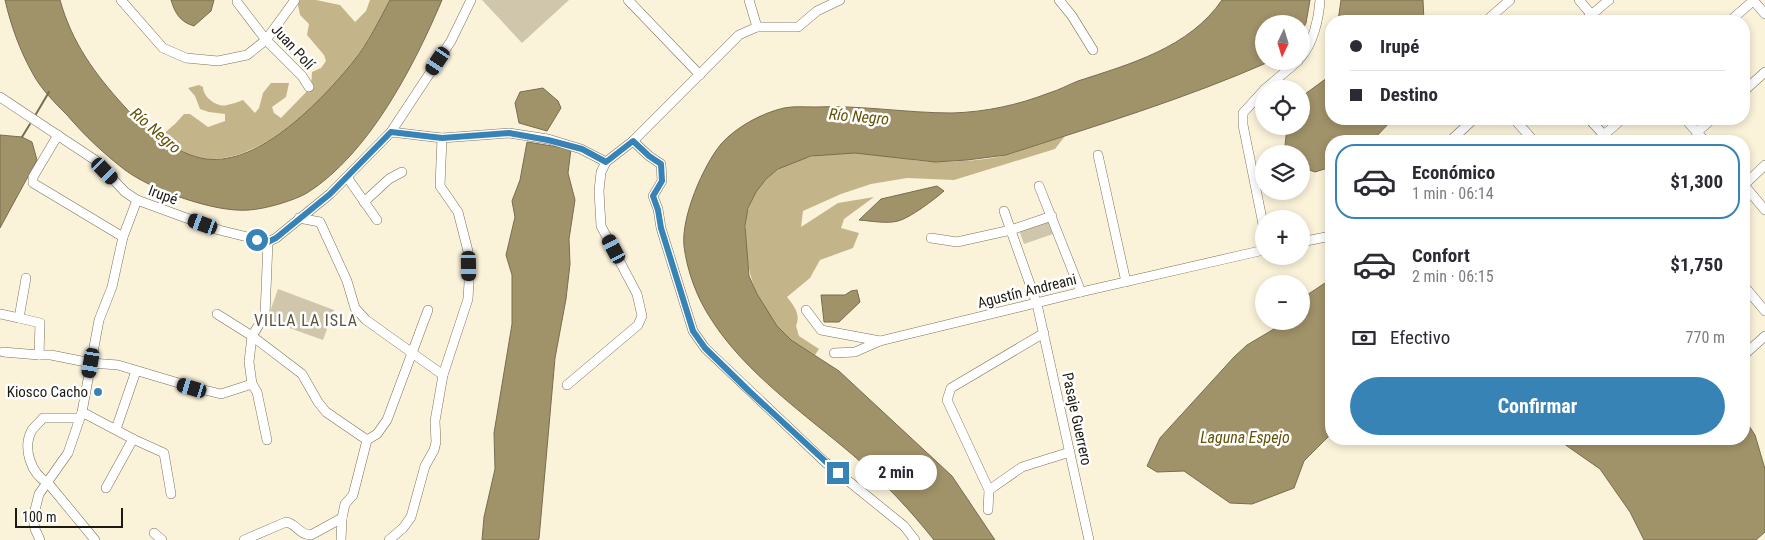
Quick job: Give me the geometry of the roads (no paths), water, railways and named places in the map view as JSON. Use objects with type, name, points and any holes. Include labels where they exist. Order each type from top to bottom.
[{"type":"street","points":[[121,0],[164,48],[186,58],[218,61],[247,56],[266,40],[295,0]]},
{"type":"street","points":[[267,440],[256,392],[252,384],[249,362],[252,336],[265,315],[268,242],[276,238],[330,194],[391,132],[451,41],[471,0]]},
{"type":"street","points":[[628,0],[700,74]]},
{"type":"street","points":[[749,0],[757,27]]},
{"type":"street","points":[[567,385],[638,325],[642,316],[637,294],[601,226],[599,191],[601,172],[606,162],[633,141],[739,35],[757,27],[798,27],[817,11],[840,0]]},
{"type":"street","points":[[1059,0],[1072,16],[1093,50]]},
{"type":"street","points":[[1310,44],[1320,0]]},
{"type":"street","points":[[1493,15],[1510,0]]},
{"type":"street","points":[[1579,0],[1592,15]]},
{"type":"street","points":[[1596,15],[1609,0]]},
{"type":"street","points":[[1737,15],[1754,0],[1765,14]]},
{"type":"street","name":"Juan Polí","points":[[237,2],[266,40],[302,76],[309,87]]},
{"type":"street","points":[[1275,80],[1287,70]]},
{"type":"street","points":[[1750,86],[1765,72]]},
{"type":"street","name":"Irupé","points":[[0,97],[95,160],[125,192],[136,200],[219,230],[268,242]]},
{"type":"street","points":[[1255,99],[1243,113],[1243,119],[1244,139],[1260,210]]},
{"type":"street","points":[[1457,135],[1467,125]]},
{"type":"street","points":[[1519,125],[1529,135]]},
{"type":"street","points":[[1603,135],[1615,125]]},
{"type":"street","points":[[1698,135],[1707,125]]},
{"type":"street","points":[[391,132],[442,138],[509,133],[548,140],[582,149],[606,162]]},
{"type":"street","points":[[58,135],[33,176],[32,183],[123,237]]},
{"type":"street","points":[[389,540],[403,528],[411,517],[425,466],[434,450],[435,421],[443,375],[465,307],[469,282],[468,251],[458,212],[440,186],[442,138]]},
{"type":"street","points":[[633,141],[661,164],[662,181],[653,196],[693,331],[705,348],[825,462],[904,526],[915,540]]},
{"type":"street","points":[[1098,155],[1126,282]]},
{"type":"street","points":[[1750,179],[1765,165]]},
{"type":"street","points":[[364,202],[389,180],[402,172]]},
{"type":"street","points":[[347,177],[377,220]]},
{"type":"street","points":[[1039,186],[1081,292]]},
{"type":"street","points":[[1750,192],[1765,210]]},
{"type":"street","points":[[40,540],[33,518],[39,494],[68,453],[81,415],[99,320],[112,287],[123,237],[136,200]]},
{"type":"street","name":"Pasaje Guerrero","points":[[1004,211],[1037,304],[1089,540]]},
{"type":"street","points":[[931,238],[957,242],[1011,230],[1052,216]]},
{"type":"street","points":[[299,218],[320,222],[347,282],[355,308],[366,320],[443,375]]},
{"type":"street","points":[[1310,240],[1325,237]]},
{"type":"street","name":"Agustín Andreani","points":[[806,310],[821,330],[880,341],[1255,252]]},
{"type":"street","points":[[19,318],[26,278]]},
{"type":"street","points":[[1750,293],[1765,311]]},
{"type":"street","points":[[341,540],[345,504],[353,495],[367,440],[378,434],[387,420],[428,310]]},
{"type":"street","points":[[0,314],[40,323],[39,356]]},
{"type":"street","points":[[217,314],[252,336],[302,374],[326,412],[367,440]]},
{"type":"street","points":[[988,510],[989,490],[947,400],[951,388],[1044,333]]},
{"type":"street","points":[[1750,350],[1765,336]]},
{"type":"street","points":[[834,353],[855,352],[880,341]]},
{"type":"street","points":[[4,352],[39,356],[51,355],[91,363],[118,365],[192,388],[221,394],[252,384]]},
{"type":"street","points":[[116,429],[136,371]]},
{"type":"street","points":[[95,540],[48,483],[40,479],[30,463],[28,444],[32,430],[43,418],[81,415],[116,429],[164,453],[171,494]]},
{"type":"street","points":[[106,488],[133,439]]},
{"type":"street","points":[[989,490],[1022,467],[1070,452]]},
{"type":"street","points":[[244,540],[286,522],[291,523],[298,531],[311,535],[342,518]]},
{"type":"street","points":[[154,533],[162,540]]},
{"type":"water","points":[[5,0],[60,0],[78,44],[94,70],[124,106],[161,139],[183,152],[206,159],[227,158],[247,152],[268,141],[307,111],[325,94],[358,55],[390,0],[442,0],[418,53],[403,80],[370,132],[350,156],[307,193],[263,208],[235,210],[202,204],[167,192],[137,178],[109,157],[80,130],[48,96],[36,80],[16,38]]},
{"type":"water","points":[[171,0],[214,0],[211,11],[194,26],[185,22],[179,16]]},
{"type":"water","name":"Río Negro","points":[[1222,0],[1310,0],[1307,15],[1255,15],[1255,68],[1206,88],[1140,111],[1006,155],[935,162],[855,153],[811,156],[778,169],[766,179],[756,192],[748,208],[745,226],[749,276],[757,294],[777,326],[791,340],[839,371],[952,476],[995,540],[934,540],[876,476],[777,392],[741,357],[725,339],[706,311],[690,275],[685,255],[684,234],[695,192],[707,165],[721,144],[734,132],[758,117],[776,110],[796,107],[850,107],[952,113],[1002,107],[1026,101],[1138,61],[1176,42],[1193,31]]},
{"type":"water","points":[[1341,0],[1423,0],[1424,15],[1339,15]]},
{"type":"water","points":[[1325,79],[1325,125],[1387,125],[1378,135],[1325,135],[1325,169],[1315,172],[1310,170],[1310,145],[1285,145],[1286,135],[1310,135],[1310,90]]},
{"type":"water","points":[[543,88],[558,101],[561,108],[547,131],[519,123],[515,103],[520,92]]},
{"type":"water","points":[[0,135],[22,137],[32,142],[37,160],[0,228]]},
{"type":"water","points":[[527,142],[571,149],[568,173],[575,200],[569,239],[570,264],[566,299],[555,358],[539,539],[482,540],[484,517],[495,469],[494,433],[512,324],[512,275],[506,255],[515,217],[512,201],[520,180]]},
{"type":"water","points":[[937,186],[944,191],[922,208],[903,219],[889,222],[859,220],[881,199]]},
{"type":"water","name":"Laguna Espejo","points":[[1325,283],[1325,440],[1304,461],[1294,488],[1252,504],[1230,503],[1184,471],[1157,472],[1147,466],[1160,438],[1247,345],[1272,330],[1310,330],[1310,293]]},
{"type":"water","points":[[857,290],[860,302],[839,322],[824,322],[821,295],[845,295]]},
{"type":"water","points":[[1750,427],[1755,435],[1765,469],[1765,532],[1756,540],[1644,540],[1630,512],[1600,469],[1566,445],[1750,445]]},
{"type":"waterway","points":[[36,114],[49,92]]},
{"type":"waterway","points":[[22,137],[30,124]]},
{"type":"place","name":"Kiosco Cacho","points":[[98,392]]},
{"type":"district","name":"VILLA LA ISLA","points":[[306,320]]}]
